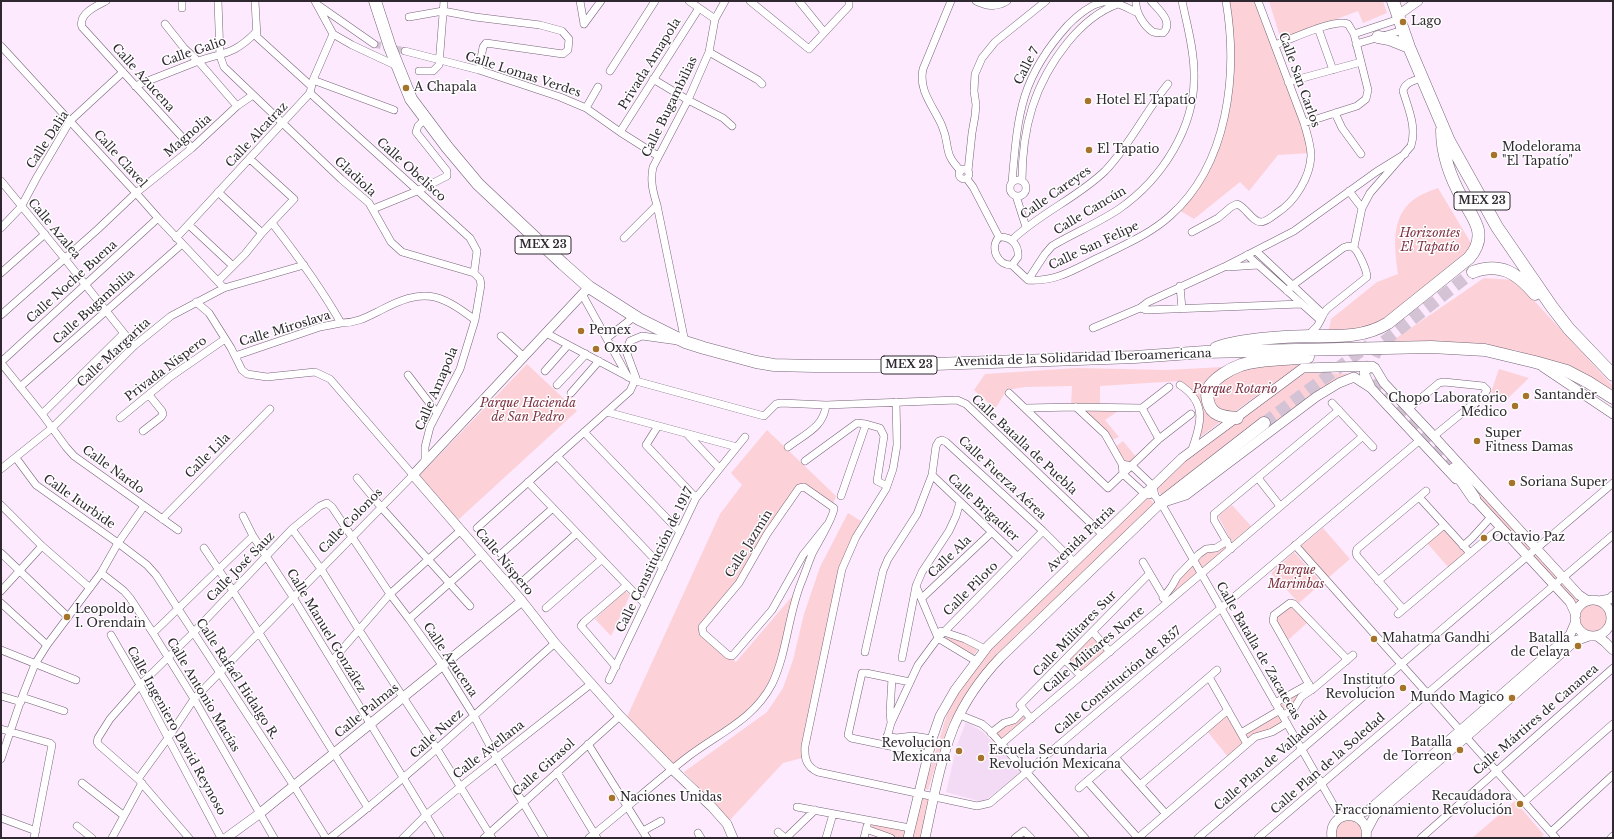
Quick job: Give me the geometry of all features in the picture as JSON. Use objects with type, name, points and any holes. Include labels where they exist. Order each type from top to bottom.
[{"type":"highway","name":"Avenida de la Solidaridad Iberoamericana","points":[[375,1],[382,27],[411,99],[447,147],[478,184],[563,264],[586,290],[685,342],[756,362],[774,365],[807,366],[1112,358],[1205,352],[1431,347],[1485,350],[1567,371],[1613,398]]},
{"type":"highway","name":"MEX 23","points":[[1393,1],[1409,47],[1442,123],[1461,163],[1497,227],[1552,307],[1569,329],[1613,375]]},
{"type":"highway","points":[[1378,38],[1389,39],[1409,47]]},
{"type":"highway","points":[[1328,337],[1355,335],[1369,332],[1382,326],[1466,261],[1475,251],[1478,242],[1478,229],[1458,192],[1449,171],[1442,142],[1442,123]]},
{"type":"highway","points":[[1461,163],[1470,194],[1486,233],[1485,244],[1472,269],[1495,268],[1506,270],[1516,275],[1525,282],[1542,302],[1569,329]]},
{"type":"highway","points":[[1205,352],[1221,346],[1240,342],[1309,336],[1328,337],[1391,348]]},
{"type":"highway","points":[[1237,418],[1220,416],[1214,412],[1208,402],[1208,389],[1224,374],[1240,365],[1265,360],[1317,357],[1343,350]]},
{"type":"highway","points":[[1158,499],[1264,423]]},
{"type":"highway","points":[[1454,469],[1474,498]]},
{"type":"street","name":"Calle Azucena","points":[[106,1],[82,17],[80,21],[82,27],[192,148]]},
{"type":"street","points":[[218,1],[220,56]]},
{"type":"street","points":[[255,1],[256,32]]},
{"type":"street","points":[[419,71],[434,70],[439,65],[444,1]]},
{"type":"street","points":[[580,1],[584,24],[601,1]]},
{"type":"street","points":[[610,71],[616,59],[655,1]]},
{"type":"street","points":[[689,1],[715,19]]},
{"type":"street","name":"Calle Bugambilias","points":[[685,342],[652,188],[651,177],[653,167],[658,156],[688,100],[709,52],[715,19],[725,1]]},
{"type":"street","points":[[750,1],[809,49],[849,3]]},
{"type":"street","points":[[799,1],[824,32]]},
{"type":"street","points":[[951,1],[923,69],[921,80],[924,90],[943,127],[949,158],[969,176],[967,179],[999,237]]},
{"type":"street","points":[[976,1],[985,5],[994,6],[1002,5],[1007,1]]},
{"type":"street","points":[[964,171],[975,116],[974,81],[979,64],[995,42],[1046,1]]},
{"type":"street","name":"Calle 7","points":[[1012,182],[1015,138],[1021,106],[1031,78],[1056,39],[1083,12],[1103,2],[1108,1],[1118,4],[1138,13]]},
{"type":"street","points":[[1136,1],[1135,6],[1147,27],[1155,32],[1163,33],[1167,29],[1168,24],[1166,18],[1152,1]]},
{"type":"street","name":"Calle Cancún","points":[[1028,280],[1052,246],[1118,210],[1132,199],[1161,170],[1179,140],[1191,106],[1194,90],[1191,42],[1182,1]]},
{"type":"street","name":"Calle San Felipe","points":[[1028,280],[1042,281],[1058,277],[1132,242],[1150,231],[1171,215],[1187,197],[1202,176],[1214,151],[1225,118],[1230,88],[1231,56],[1226,1]]},
{"type":"street","name":"Calle San Carlos","points":[[1192,232],[1218,218],[1237,204],[1241,205],[1256,221],[1265,221],[1285,208],[1309,169],[1311,155],[1309,139],[1258,1]]},
{"type":"street","points":[[1356,44],[1378,38],[1400,21],[1418,1]]},
{"type":"street","points":[[316,3],[333,34],[352,45],[397,66]]},
{"type":"street","points":[[316,3],[374,44]]},
{"type":"street","name":"Calle 7","points":[[1022,181],[1024,138],[1028,119],[1041,82],[1051,64],[1073,36],[1097,14],[1118,4]]},
{"type":"street","name":"Privada Amapola","points":[[620,132],[699,8]]},
{"type":"street","points":[[409,17],[443,11],[475,17],[540,25],[562,31],[569,39],[568,50],[563,54],[486,43],[483,47],[479,70]]},
{"type":"street","points":[[1354,34],[1400,21]]},
{"type":"street","points":[[1275,45],[1318,28],[1343,23],[1350,27],[1354,34],[1368,90],[1366,99],[1358,106],[1304,123]]},
{"type":"street","points":[[164,24],[184,48],[199,62],[226,96],[237,106]]},
{"type":"street","points":[[1318,28],[1333,70]]},
{"type":"street","name":"Calle Galio","points":[[135,86],[199,62],[233,52],[247,42],[256,32]]},
{"type":"street","name":"Calle Obelisco","points":[[256,32],[257,37],[261,42],[311,86],[417,191],[470,238],[477,251],[474,273]]},
{"type":"street","name":"Calle Alcatraz","points":[[176,238],[282,123],[311,86],[333,34]]},
{"type":"street","name":"Calle Clavel","points":[[1,47],[176,238],[224,288]]},
{"type":"street","name":"Calle Lomas Verdes","points":[[405,51],[479,70],[560,97],[586,108],[658,156]]},
{"type":"street","points":[[709,52],[758,80],[762,84]]},
{"type":"street","name":"Gladiola","points":[[220,56],[224,67],[341,179],[369,203],[391,242],[402,252],[474,273],[480,279]]},
{"type":"street","points":[[1288,82],[1361,62]]},
{"type":"street","name":"Calle Dalia","points":[[1,228],[21,207],[36,177],[70,121],[123,72]]},
{"type":"street","points":[[1354,247],[1362,208],[1370,193],[1411,146],[1414,137],[1413,125],[1403,91],[1404,86],[1408,83],[1423,78]]},
{"type":"street","points":[[653,79],[688,100],[723,118],[732,126]]},
{"type":"street","name":"Calle Careyes","points":[[1012,240],[1026,227],[1073,197],[1105,170],[1123,149],[1148,110],[1168,84]]},
{"type":"street","points":[[311,86],[394,110]]},
{"type":"street","points":[[586,108],[598,87]]},
{"type":"street","name":"Magnolia","points":[[1,315],[65,259],[136,193],[192,148],[237,106],[253,95]]},
{"type":"street","points":[[1335,113],[1342,128],[1361,154]]},
{"type":"street","points":[[373,209],[417,191],[444,178],[448,174],[416,132],[418,126],[425,119]]},
{"type":"street","points":[[1093,328],[1140,308],[1148,302],[1180,286],[1224,267],[1294,231],[1376,172],[1405,154]]},
{"type":"street","points":[[218,281],[245,254],[262,233],[294,199],[250,159]]},
{"type":"street","points":[[1376,172],[1381,179]]},
{"type":"street","points":[[1018,180],[1022,181],[1026,187],[1023,194],[1018,196],[1011,193],[1010,189],[1012,182],[1018,180]]},
{"type":"street","name":"Calle Azalea","points":[[1,182],[45,234],[134,346]]},
{"type":"street","points":[[1349,191],[1362,208]]},
{"type":"street","points":[[218,192],[262,233]]},
{"type":"street","points":[[1018,196],[1017,199],[1026,227]]},
{"type":"street","points":[[624,238],[657,206]]},
{"type":"street","name":"Calle Noche Buena","points":[[1,363],[158,218]]},
{"type":"street","points":[[272,223],[304,265],[341,323]]},
{"type":"street","points":[[189,225],[233,266]]},
{"type":"street","points":[[1,273],[45,234]]},
{"type":"street","points":[[999,237],[1005,237],[1012,240],[1017,246],[1017,260],[1012,265]]},
{"type":"street","points":[[999,237],[994,245],[996,256],[1004,264],[1012,265],[1028,280]]},
{"type":"street","name":"Calle Bugambilia","points":[[20,387],[182,244]]},
{"type":"street","points":[[1287,291],[1343,248],[1349,246],[1354,247],[1358,251],[1367,277],[1327,309],[1319,324],[1309,336]]},
{"type":"street","points":[[1256,251],[1293,285],[1322,317]]},
{"type":"street","points":[[1247,255],[1301,304],[1322,317]]},
{"type":"street","name":"Calle Margarita","points":[[1,469],[52,428],[134,346],[171,316],[224,288],[304,265]]},
{"type":"street","points":[[1224,267],[1258,265]]},
{"type":"street","name":"Calle Amapola","points":[[425,461],[424,447],[437,413],[460,369],[475,320],[481,285],[480,279]]},
{"type":"street","points":[[1180,286],[1182,309]]},
{"type":"street","points":[[586,290],[607,338],[628,377]]},
{"type":"street","name":"Calle Colonos","points":[[112,838],[140,781],[194,699],[293,596],[413,475],[586,290]]},
{"type":"street","name":"Calle Miroslava","points":[[236,356],[320,326],[352,323],[362,320],[397,301],[413,296],[429,295],[444,299],[475,320]]},
{"type":"street","points":[[196,302],[209,313],[236,356]]},
{"type":"street","points":[[1140,308],[1146,310],[1301,304]]},
{"type":"street","points":[[607,338],[635,316]]},
{"type":"street","points":[[546,333],[636,381]]},
{"type":"street","points":[[42,414],[123,334]]},
{"type":"street","points":[[501,336],[524,357]]},
{"type":"street","points":[[477,528],[626,396],[636,381],[636,375],[626,351],[630,341],[642,336],[685,342]]},
{"type":"street","name":"Privada Níspero","points":[[120,418],[170,377],[226,339]]},
{"type":"street","points":[[544,371],[568,345]]},
{"type":"street","points":[[557,385],[586,354]]},
{"type":"street","name":"Calle Níspero","points":[[236,356],[242,370],[249,376],[267,377],[315,372],[330,379],[461,530],[480,555],[522,601],[555,643],[620,716],[672,770],[728,824],[733,838]]},
{"type":"street","points":[[571,393],[599,361]]},
{"type":"street","points":[[1535,362],[1613,414]]},
{"type":"street","name":"Calle Nardo","points":[[1,363],[74,456],[178,530]]},
{"type":"street","name":"Avenida Patria","points":[[908,838],[928,754],[940,716],[955,690],[985,649],[1153,486],[1191,452],[1304,368],[1372,366],[1375,368]]},
{"type":"street","points":[[1371,388],[1364,373],[1368,368],[1375,368],[1384,383],[1579,595],[1588,601]]},
{"type":"street","points":[[408,374],[437,413]]},
{"type":"street","points":[[1076,406],[1105,434],[1122,464],[1123,474],[1145,494],[1158,499],[1186,495],[1316,397],[1339,383],[1354,377],[1371,388],[1570,602],[1580,631],[1605,642],[1613,650]]},
{"type":"street","name":"Calle Batalla de Puebla","points":[[636,381],[764,416],[776,404],[826,405],[957,400],[966,404],[1103,535]]},
{"type":"street","points":[[1408,409],[1439,383],[1444,382],[1484,386],[1486,388],[1487,390],[1484,395],[1434,436]]},
{"type":"street","points":[[1180,385],[1192,394],[1197,401],[1200,412],[1201,421],[1191,452]]},
{"type":"street","points":[[1026,408],[1076,406],[1142,408],[1169,387]]},
{"type":"street","points":[[1009,393],[1108,488],[1159,439],[1191,414]]},
{"type":"street","points":[[143,431],[163,414],[149,395]]},
{"type":"street","name":"Calle Constitución de 1857","points":[[896,402],[897,445],[892,469],[881,499],[856,538],[842,569],[804,755],[808,765],[818,772],[978,806],[983,806],[990,803],[1420,440]]},
{"type":"street","points":[[1332,403],[1362,437],[1373,447]]},
{"type":"street","points":[[788,447],[822,421],[826,405]]},
{"type":"street","points":[[1142,408],[1159,439]]},
{"type":"street","name":"Calle Lila","points":[[162,519],[270,409]]},
{"type":"street","points":[[1231,548],[1213,516],[1216,512],[1339,410]]},
{"type":"street","points":[[607,412],[737,447]]},
{"type":"street","points":[[805,461],[850,427],[857,424],[866,424],[880,428],[883,432],[884,443],[877,481],[887,486]]},
{"type":"street","points":[[841,496],[866,424]]},
{"type":"street","points":[[658,426],[646,445],[696,498]]},
{"type":"street","points":[[584,432],[680,532]]},
{"type":"street","points":[[688,434],[719,468]]},
{"type":"street","name":"Calle Constitución de 1917","points":[[609,680],[696,498],[745,437]]},
{"type":"street","name":"Calle Militares Norte","points":[[1001,744],[1110,652],[1165,601],[1202,574],[1362,437]]},
{"type":"street","name":"Calle Fuerza Aérea","points":[[865,652],[882,571],[917,514],[932,476],[936,446],[939,441],[942,440],[946,442],[1043,531],[1074,562]]},
{"type":"street","points":[[557,456],[663,568]]},
{"type":"street","name":"Calle Iturbide","points":[[16,458],[36,485],[118,543]]},
{"type":"street","points":[[1122,464],[1132,466],[1153,486]]},
{"type":"street","name":"Calle Brigadier","points":[[932,476],[1018,557]]},
{"type":"street","points":[[357,478],[381,507],[470,606]]},
{"type":"street","points":[[1258,478],[1280,506]]},
{"type":"street","points":[[528,482],[646,604]]},
{"type":"street","name":"Calle Plan de Valladolid","points":[[1198,838],[1613,483]]},
{"type":"street","name":"Calle Jazmín","points":[[594,837],[628,806],[687,758],[733,728],[746,717],[771,686],[779,667],[800,587],[812,555],[827,525],[834,511],[834,508],[804,487],[800,486],[766,534],[739,583],[703,625],[703,633],[728,655],[732,656],[772,610],[803,555],[827,525]]},
{"type":"street","name":"Calle Batalla de Zacatecas","points":[[1153,486],[1158,499],[1193,561],[1202,574],[1341,818]]},
{"type":"street","points":[[1426,491],[1357,549],[1356,553],[1401,611],[1501,527]]},
{"type":"street","points":[[1419,497],[1470,553]]},
{"type":"street","points":[[925,838],[947,747],[955,725],[969,699],[991,668],[1158,499]]},
{"type":"street","points":[[902,658],[916,586],[922,572],[949,531],[956,516],[960,502]]},
{"type":"street","name":"Calle Azucena","points":[[327,503],[332,507],[390,594],[442,665],[474,716],[544,838]]},
{"type":"street","name":"Calle José Sauz","points":[[140,781],[97,742],[110,719],[140,685],[193,633],[292,529],[320,506],[327,503]]},
{"type":"street","points":[[1,505],[42,546],[90,588]]},
{"type":"street","points":[[1,759],[35,664],[47,645],[101,573],[118,543],[144,506]]},
{"type":"street","points":[[501,554],[553,508]]},
{"type":"street","name":"Calle Manuel González","points":[[243,516],[253,536],[293,596],[440,838]]},
{"type":"street","points":[[1463,546],[1491,516]]},
{"type":"street","points":[[1378,581],[1444,525]]},
{"type":"street","points":[[292,529],[321,569],[437,750],[488,837]]},
{"type":"street","points":[[332,661],[390,594],[461,530]]},
{"type":"street","name":"Calle Piloto","points":[[891,723],[918,666],[937,634],[944,631],[1043,531]]},
{"type":"street","name":"Calle Ala","points":[[922,598],[992,532]]},
{"type":"street","points":[[523,581],[578,533]]},
{"type":"street","name":"Calle Plan de la Soledad","points":[[1258,838],[1613,535]]},
{"type":"street","points":[[153,633],[253,536]]},
{"type":"street","points":[[1165,601],[1177,577],[1199,554],[1206,549],[1214,549],[1227,542]]},
{"type":"street","name":"Calle Rafaél Hidalgo R.","points":[[118,543],[147,565],[156,575],[294,786],[326,838]]},
{"type":"street","points":[[1295,545],[1556,838]]},
{"type":"street","points":[[1,591],[42,546]]},
{"type":"street","points":[[204,548],[233,591],[368,808]]},
{"type":"street","points":[[1,554],[68,617]]},
{"type":"street","points":[[409,619],[480,555]]},
{"type":"street","points":[[546,608],[602,559]]},
{"type":"street","points":[[1143,562],[1165,601]]},
{"type":"street","name":"Calle Antonio Macías","points":[[101,573],[124,591],[153,633],[194,699],[274,838]]},
{"type":"street","name":"Calle Militares Sur","points":[[991,733],[1004,724],[1014,720],[1024,710],[1020,706],[1149,574]]},
{"type":"street","points":[[616,667],[581,626],[627,585]]},
{"type":"street","points":[[916,586],[937,634],[976,660]]},
{"type":"street","points":[[1366,835],[1376,815],[1570,635],[1582,604],[1588,601],[1610,599],[1613,596]]},
{"type":"street","name":"Calle Palmas","points":[[226,838],[294,786],[369,723],[522,601]]},
{"type":"street","points":[[1035,601],[1046,613]]},
{"type":"street","points":[[1330,836],[1334,824],[1341,818],[1369,810],[1464,734],[1574,640],[1602,634],[1611,629],[1612,612],[1599,601]]},
{"type":"street","points":[[1310,687],[1272,618],[1274,615],[1292,602],[1345,657],[1346,661]]},
{"type":"street","points":[[1,603],[47,645]]},
{"type":"street","points":[[944,631],[985,649]]},
{"type":"street","points":[[1092,632],[1110,652]]},
{"type":"street","name":"Calle Ingeniero David Reynoso","points":[[111,635],[140,685],[221,838]]},
{"type":"street","name":"Calle Nuez","points":[[330,838],[437,750],[555,643]]},
{"type":"street","points":[[1,650],[76,680]]},
{"type":"street","points":[[1275,703],[1310,687],[1353,655]]},
{"type":"street","points":[[1065,660],[1081,676]]},
{"type":"street","name":"Calle Mártires de Cananea","points":[[1421,838],[1613,668]]},
{"type":"street","points":[[1079,788],[1217,670]]},
{"type":"street","points":[[910,682],[862,673],[848,733],[851,738],[928,754]]},
{"type":"street","points":[[1209,677],[1247,744]]},
{"type":"street","points":[[885,745],[891,723],[890,712],[892,678]]},
{"type":"street","name":"Calle Avellana","points":[[403,838],[426,815],[460,787],[592,684]]},
{"type":"street","points":[[1241,733],[1281,713],[1293,710],[1301,697],[1310,687]]},
{"type":"street","points":[[1,696],[64,711]]},
{"type":"street","points":[[1024,710],[1031,719]]},
{"type":"street","points":[[1140,785],[1228,710]]},
{"type":"street","points":[[960,715],[982,724],[1086,838]]},
{"type":"street","name":"Calle Girasol","points":[[488,837],[522,802],[620,716]]},
{"type":"street","points":[[1087,781],[1138,838],[1165,813],[1255,737],[1272,732],[1287,723]]},
{"type":"street","points":[[1524,802],[1613,724]]},
{"type":"street","points":[[1,729],[50,742],[52,744],[35,835],[1,818]]},
{"type":"street","points":[[888,736],[896,738],[913,736],[932,739]]},
{"type":"street","points":[[588,744],[647,838]]},
{"type":"street","points":[[1115,757],[1165,813]]},
{"type":"street","points":[[557,772],[594,837]]},
{"type":"street","points":[[1550,832],[1613,776]]},
{"type":"street","points":[[140,781],[189,838]]},
{"type":"street","points":[[82,783],[123,815]]},
{"type":"street","points":[[797,807],[910,828]]},
{"type":"street","points":[[778,832],[785,838],[816,810]]},
{"type":"street","points":[[826,838],[833,814]]},
{"type":"street","points":[[1352,816],[1362,821],[1366,835]]},
{"type":"street","points":[[864,838],[869,820]]},
{"type":"street","points":[[643,831],[661,821]]},
{"type":"street","points":[[77,826],[92,838]]},
{"type":"street","points":[[866,829],[891,838]]},
{"type":"street","points":[[1015,838],[1024,831],[1031,838]]},
{"type":"shaded area","name":"Escuela Secundaria Revolución Mexicana","points":[[966,722],[983,732],[1021,772],[982,802],[946,792],[957,745]]},
{"type":"green space","points":[[1224,1],[1258,1],[1302,118],[1311,153],[1278,155],[1249,191],[1240,182],[1194,219],[1177,209],[1211,157],[1227,107],[1231,63]]},
{"type":"green space","points":[[1269,1],[1383,1],[1387,13],[1363,23],[1358,11],[1281,40]]},
{"type":"green space","name":"Horizontes El Tapatío","points":[[1438,188],[1474,248],[1382,326],[1323,335],[1329,329],[1331,319],[1377,282],[1398,274],[1395,239],[1401,214],[1412,200]]},
{"type":"green space","points":[[1484,278],[1515,280],[1613,386],[1613,390],[1516,350],[1389,343]]},
{"type":"green space","name":"Parque Rotario","points":[[1264,363],[1300,365],[1234,412],[1219,411],[1211,403],[1214,385],[1224,375]]},
{"type":"green space","name":"Parque Hacienda de San Pedro","points":[[527,364],[577,411],[458,520],[419,476]]},
{"type":"green space","points":[[1223,367],[1207,383],[1200,393],[1206,411],[1212,418],[1223,420],[1199,438],[1203,422],[1201,408],[1191,393],[1179,381],[1100,386],[1100,404],[1071,405],[1072,386],[1025,387],[1007,390],[995,409],[974,390],[985,374],[1077,368],[1166,370]]},
{"type":"green space","points":[[1499,369],[1529,378],[1503,403],[1491,392]]},
{"type":"green space","points":[[1301,372],[1353,374],[1185,492],[1161,495],[1157,487],[1183,462]]},
{"type":"green space","points":[[1083,410],[1118,411],[1105,420],[1119,437],[1112,440]]},
{"type":"green space","points":[[767,430],[836,496],[832,507],[802,486],[739,583],[702,627],[703,633],[736,662],[800,587],[779,667],[758,703],[675,767],[626,719],[720,514],[742,485],[731,473]]},
{"type":"green space","points":[[1123,441],[1137,458],[1128,464],[1115,447]]},
{"type":"green space","points":[[1460,467],[1584,598],[1572,607],[1474,498]]},
{"type":"green space","points":[[1148,497],[1154,503],[1047,607],[1017,634],[970,687],[949,723],[928,790],[924,789],[947,714],[967,677],[1001,638]]},
{"type":"green space","points":[[1232,505],[1251,526],[1232,542],[1218,516]]},
{"type":"green space","points":[[848,513],[861,521],[842,569],[802,758],[783,763],[729,821],[684,772],[767,712],[783,688],[793,660],[804,614],[820,567]]},
{"type":"green space","points":[[1323,528],[1350,559],[1328,578],[1301,546]]},
{"type":"green space","points":[[1443,528],[1465,554],[1449,568],[1427,543]]},
{"type":"green space","points":[[1226,544],[1231,549],[1168,602],[1163,598],[1176,578],[1201,552]]},
{"type":"green space","name":"Parque Marimbas","points":[[1294,552],[1322,583],[1299,603],[1271,573]]},
{"type":"green space","points":[[625,591],[630,595],[611,636],[595,619]]},
{"type":"green space","points":[[1291,604],[1307,623],[1287,641],[1274,619]]},
{"type":"green space","points":[[1594,604],[1605,608],[1609,619],[1605,630],[1594,634],[1583,630],[1579,619],[1583,608]]},
{"type":"green space","points":[[948,634],[978,649],[973,656],[945,639]]},
{"type":"green space","points":[[1091,635],[1106,651],[1081,673],[1068,658]]},
{"type":"green space","points":[[1309,684],[1312,690],[1283,715],[1287,723],[1247,744],[1241,733],[1281,712],[1278,703]]},
{"type":"green space","points":[[1024,710],[1030,718],[1001,744],[992,734]]},
{"type":"green space","points":[[1226,715],[1244,744],[1228,757],[1207,731]]},
{"type":"green space","points":[[909,738],[930,741],[927,752],[893,745],[894,741],[902,741]]},
{"type":"green space","points":[[920,796],[934,799],[925,838],[909,838]]},
{"type":"green space","points":[[1515,801],[1544,835],[1540,838],[1472,838]]},
{"type":"green space","points":[[1338,819],[1362,821],[1366,838],[1332,838]]},
{"type":"green space","points":[[869,820],[910,828],[908,838],[891,838],[866,829]]},
{"type":"tunnel","points":[[374,44],[405,51]]},
{"type":"tunnel","points":[[1454,469],[1377,384],[1371,368],[1375,354],[1382,343],[1473,272]]},
{"type":"tunnel","points":[[1264,423],[1369,345]]},
{"type":"place","name":"Lago","points":[[1403,22]]},
{"type":"place","name":"A Chapala","points":[[406,88]]},
{"type":"place","name":"Hotel El Tapatío","points":[[1088,101]]},
{"type":"place","name":"El Tapatio","points":[[1089,150]]},
{"type":"place","name":"Modelorama \"El Tapatío\"","points":[[1494,155]]},
{"type":"place","name":"Pemex","points":[[581,331]]},
{"type":"place","name":"Oxxo","points":[[596,349]]},
{"type":"place","name":"Santander","points":[[1526,396]]},
{"type":"place","name":"Chopo Laboratorio Médico","points":[[1515,406]]},
{"type":"place","name":"Super Fitness Damas","points":[[1477,441]]},
{"type":"place","name":"Soriana Super","points":[[1512,483]]},
{"type":"place","name":"Octavio Paz","points":[[1484,538]]},
{"type":"place","name":"Leopoldo I. Orendain","points":[[67,617]]},
{"type":"place","name":"Mahatma Gandhi","points":[[1374,639]]},
{"type":"place","name":"Batalla de Celaya","points":[[1578,646]]},
{"type":"place","name":"Instituto Revolucion","points":[[1403,688]]},
{"type":"place","name":"Mundo Magico","points":[[1512,698]]},
{"type":"place","name":"Batalla de Torreon","points":[[1460,750]]},
{"type":"place","name":"Revolucion Mexicana","points":[[959,751]]},
{"type":"place","name":"Escuela Secundaria Revolución Mexicana","points":[[981,758]]},
{"type":"place","name":"Naciones Unidas","points":[[612,798]]},
{"type":"place","name":"Recaudadora Fraccionamiento Revolución","points":[[1520,804]]}]
